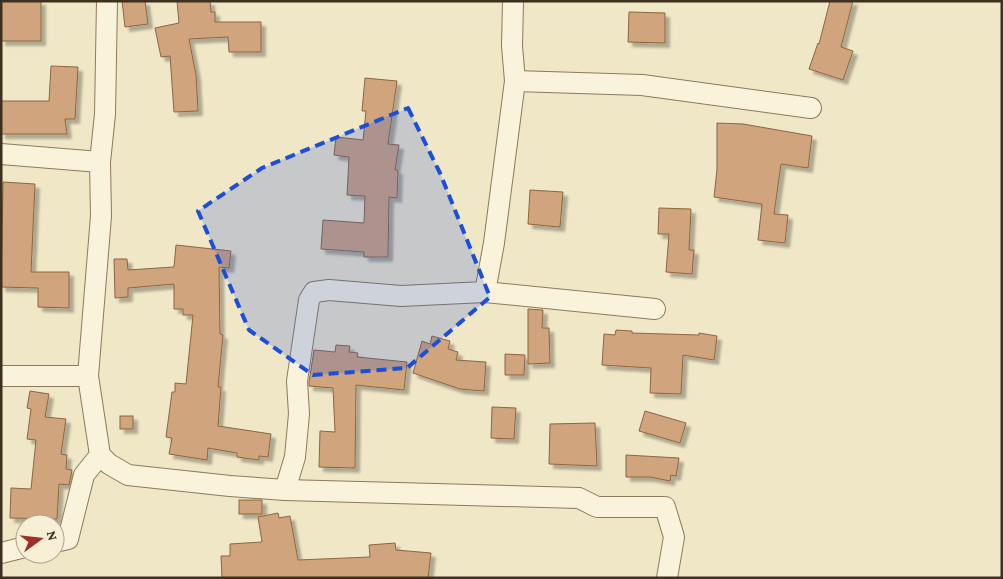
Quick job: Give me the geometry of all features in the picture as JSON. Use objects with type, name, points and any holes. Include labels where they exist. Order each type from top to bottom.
[{"type":"street","points":[[107,1],[105,114],[100,162],[101,216],[88,376],[100,455],[109,464],[128,475],[285,490],[579,498],[597,507],[665,507],[674,537],[667,578]]},
{"type":"street","points":[[485,292],[494,244],[515,81],[512,46],[513,1]]},
{"type":"street","points":[[515,81],[642,85],[811,108]]},
{"type":"street","points":[[1,154],[100,162]]},
{"type":"street","points":[[285,490],[295,456],[299,414],[298,381],[308,300],[314,292],[329,290],[401,296],[485,292],[655,309]]},
{"type":"street","points":[[1,376],[88,376]]},
{"type":"street","points":[[65,540],[68,539],[84,475],[100,455]]},
{"type":"street","points":[[1,553],[15,550]]},
{"type":"highlighted area","points":[[408,108],[440,173],[490,297],[407,368],[313,375],[249,330],[198,211],[262,168]]},
{"type":"building","points":[[1,1],[41,1],[41,41],[1,41]]},
{"type":"building","points":[[122,1],[145,1],[148,24],[125,27]]},
{"type":"building","points":[[177,1],[210,1],[211,12],[215,12],[215,22],[261,22],[261,52],[229,52],[228,37],[189,39],[196,75],[198,111],[174,112],[170,56],[161,57],[155,28],[179,23]]},
{"type":"building","points":[[830,1],[853,1],[841,47],[853,51],[843,80],[809,69],[819,44]]},
{"type":"building","points":[[629,12],[665,13],[665,43],[628,42]]},
{"type":"building","points":[[51,66],[78,67],[75,119],[65,119],[67,134],[1,134],[1,101],[49,101]]},
{"type":"building","points":[[365,78],[397,81],[388,144],[399,145],[395,170],[398,170],[397,198],[389,197],[388,257],[364,257],[364,252],[321,249],[323,220],[364,223],[365,196],[347,195],[349,157],[334,155],[336,137],[363,140],[366,111],[362,111]]},
{"type":"building","points":[[717,123],[743,124],[812,136],[808,168],[781,164],[774,214],[788,215],[785,243],[758,240],[762,204],[714,197],[717,169]]},
{"type":"building","points":[[3,182],[35,184],[31,272],[69,272],[69,308],[38,307],[38,288],[1,287]]},
{"type":"building","points":[[530,190],[563,192],[560,227],[528,224]]},
{"type":"building","points":[[659,208],[691,209],[689,250],[694,250],[692,274],[666,272],[669,234],[658,234]]},
{"type":"building","points":[[176,245],[231,251],[229,268],[219,267],[220,334],[223,335],[218,387],[221,387],[218,426],[271,434],[268,457],[259,456],[259,460],[237,457],[237,453],[208,448],[207,460],[169,454],[172,438],[166,437],[172,392],[175,392],[175,383],[186,384],[193,315],[183,315],[183,309],[174,309],[174,284],[128,288],[128,297],[115,298],[114,259],[127,259],[128,270],[174,267]]},
{"type":"building","points":[[528,309],[543,310],[542,328],[549,328],[550,363],[528,364]]},
{"type":"building","points":[[616,330],[632,331],[632,333],[699,335],[699,333],[717,336],[714,360],[683,355],[681,394],[650,393],[651,368],[602,365],[604,334],[615,335]]},
{"type":"building","points":[[432,336],[450,341],[448,349],[458,352],[456,360],[486,362],[484,391],[460,389],[413,373],[422,341],[430,344]]},
{"type":"building","points":[[336,345],[350,346],[349,352],[358,353],[357,357],[407,362],[404,390],[356,385],[355,468],[319,467],[320,431],[335,432],[333,388],[309,386],[309,382],[314,350],[335,352]]},
{"type":"building","points":[[505,354],[525,355],[524,375],[505,375]]},
{"type":"building","points":[[30,391],[49,394],[45,417],[66,419],[61,454],[67,455],[66,469],[72,470],[69,485],[59,484],[57,514],[15,514],[15,518],[10,518],[11,488],[31,489],[36,440],[27,439],[31,409],[27,408]]},
{"type":"building","points":[[492,407],[516,408],[514,439],[491,438]]},
{"type":"building","points":[[645,411],[686,423],[680,443],[639,431]]},
{"type":"building","points":[[120,416],[133,416],[133,429],[120,429]]},
{"type":"building","points":[[595,423],[597,466],[549,464],[550,424]]},
{"type":"building","points":[[626,455],[679,458],[676,476],[671,475],[670,481],[650,477],[626,477]]},
{"type":"building","points":[[239,500],[262,500],[262,514],[239,514]]},
{"type":"building","points":[[278,513],[279,518],[290,516],[298,560],[370,557],[369,545],[395,543],[396,550],[431,553],[428,578],[222,578],[221,556],[230,556],[230,544],[262,542],[258,517]]}]
